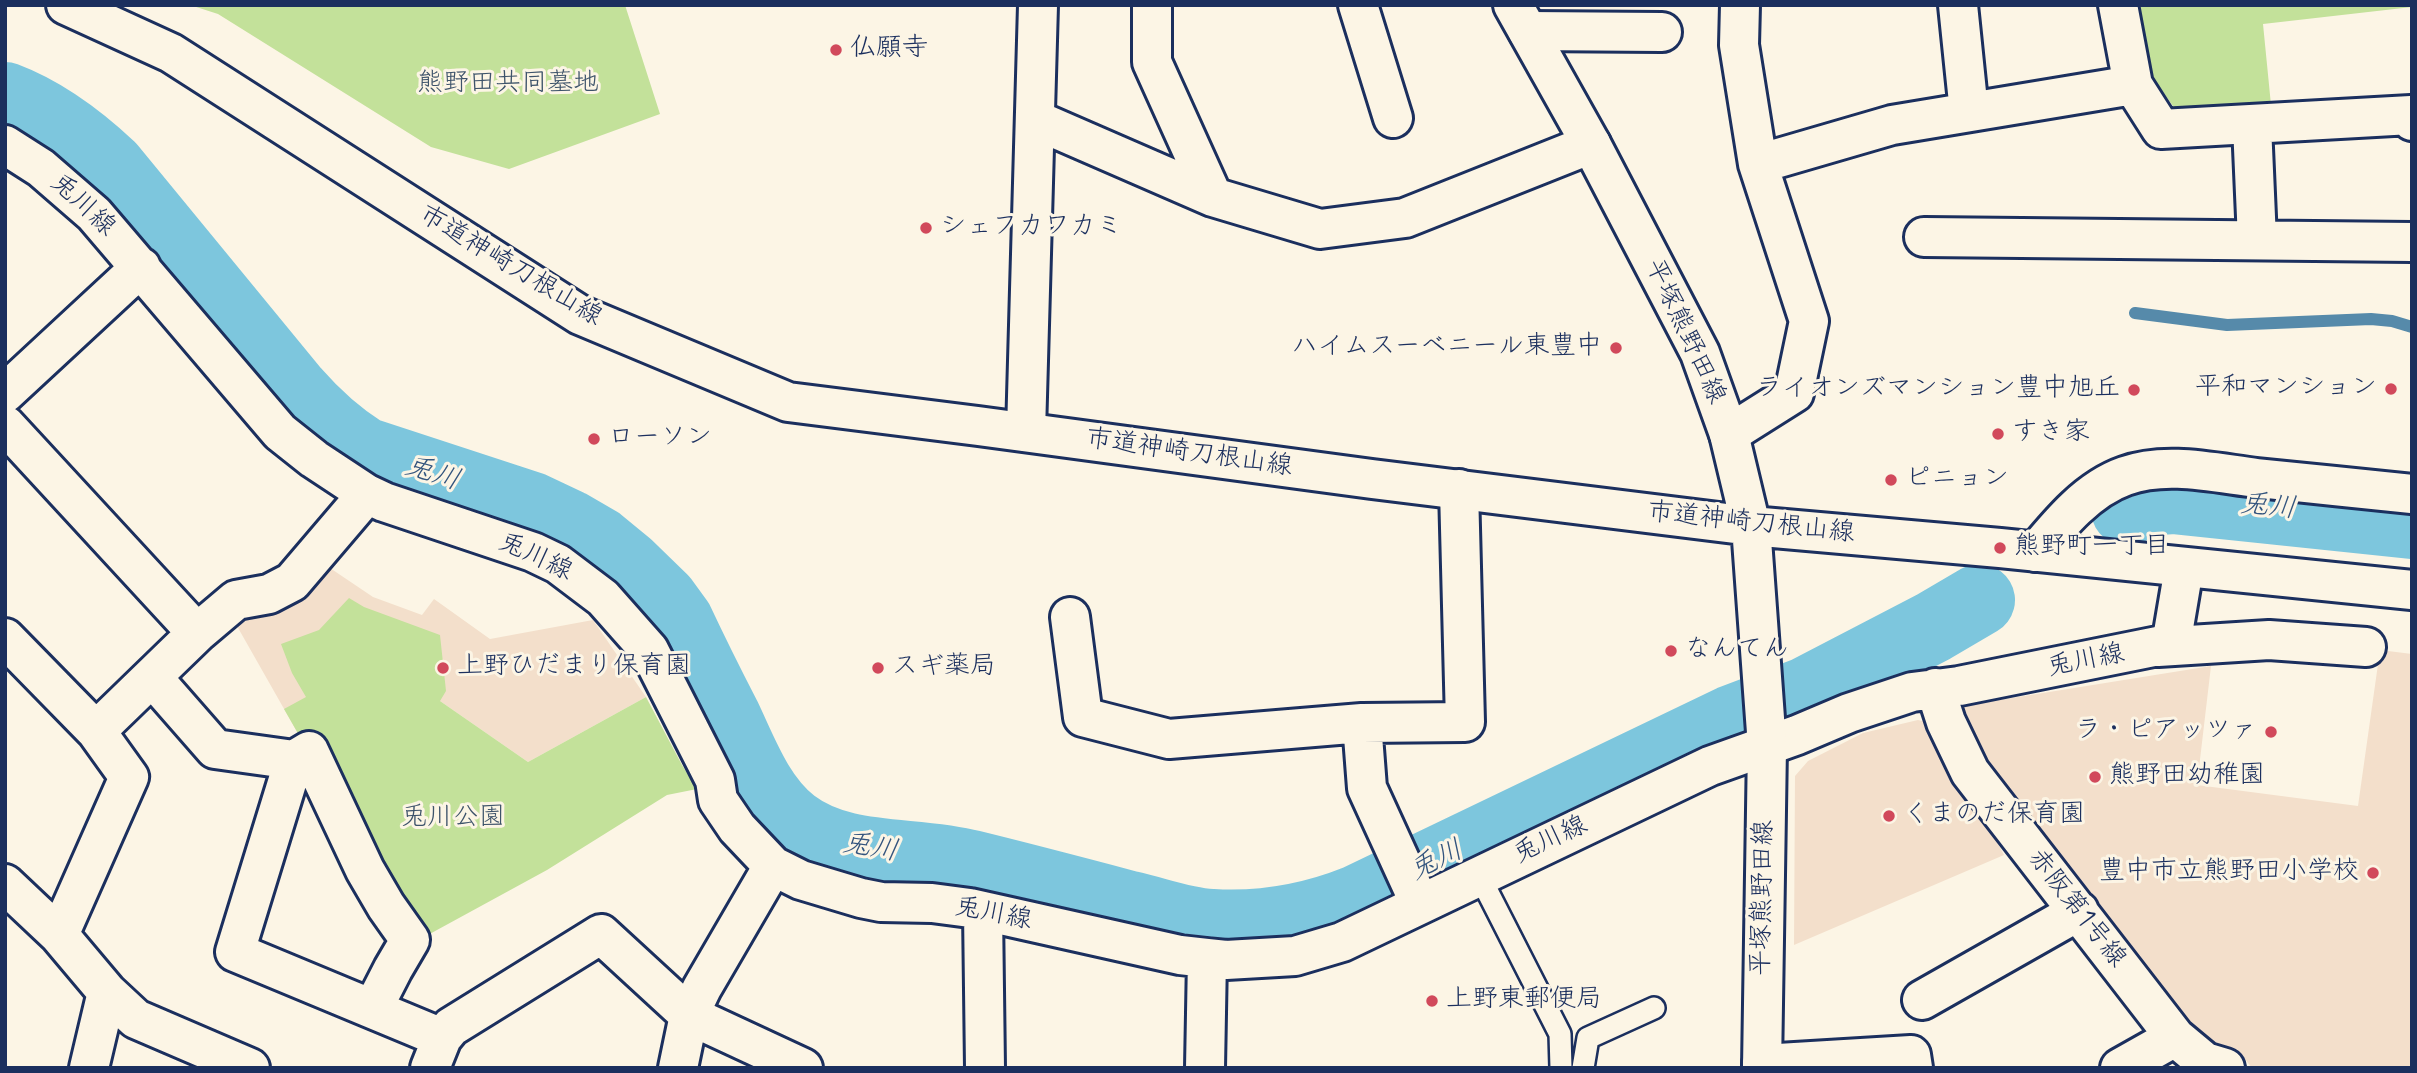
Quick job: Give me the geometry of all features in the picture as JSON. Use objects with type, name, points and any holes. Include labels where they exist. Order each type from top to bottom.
[{"type":"street","name":"市道神崎刀根山線","points":[[66,5],[172,54],[580,315],[789,402],[1751,526],[2412,590]]},
{"type":"street","points":[[1026,432],[1038,5]]},
{"type":"street","points":[[1152,5],[1152,62],[1213,197]]},
{"type":"street","points":[[1358,5],[1393,118]]},
{"type":"street","points":[[1729,434],[1794,393],[1810,321],[1758,164],[1740,45],[1740,5]]},
{"type":"street","points":[[1958,5],[1969,112]]},
{"type":"street","points":[[2118,5],[2133,85],[2161,129],[2411,115],[2412,121]]},
{"type":"street","points":[[1521,18],[1662,32]]},
{"type":"street","name":"平塚熊野田線","points":[[1521,18],[1700,353],[1729,434],[1751,526],[1766,737],[1762,1066]]},
{"type":"street","points":[[1758,164],[1892,125],[2133,85]]},
{"type":"street","points":[[1036,120],[1213,197],[1320,229],[1405,218],[1591,145]]},
{"type":"street","points":[[2252,125],[2258,240]]},
{"type":"street","name":"兎川線","points":[[5,145],[41,168],[86,206],[280,432],[314,459],[384,502],[533,552],[558,564],[603,598],[636,634],[662,673],[715,780],[718,800],[737,828],[773,866],[801,880],[881,902],[932,903],[983,911],[1053,927],[1075,929],[1180,955],[1226,960],[1295,956],[1342,942],[1410,884],[1479,875],[1766,737],[1912,692],[1959,686],[2158,648],[2168,642],[2174,633],[2184,568]]},
{"type":"street","points":[[1924,237],[2412,242]]},
{"type":"street","points":[[5,393],[141,267]]},
{"type":"street","points":[[5,425],[197,633]]},
{"type":"street","points":[[2036,552],[2055,529],[2090,496],[2123,476],[2145,471],[2178,469],[2412,494]]},
{"type":"street","points":[[1070,617],[1083,716],[1169,739],[1362,723],[1465,722],[1459,489]]},
{"type":"street","points":[[96,731],[197,633],[236,600],[269,594],[292,582],[367,494]]},
{"type":"street","points":[[5,638],[96,731],[130,776],[59,935]]},
{"type":"street","points":[[2158,648],[2256,640],[2366,647]]},
{"type":"street","points":[[152,677],[215,749],[294,760],[309,751],[365,870],[410,940],[373,1008]]},
{"type":"street","name":"赤阪第1号線","points":[[1935,688],[1946,722],[1970,772],[2175,1037],[2205,1062],[2225,1068]]},
{"type":"street","points":[[1362,723],[1367,788],[1410,884]]},
{"type":"street","points":[[294,760],[235,952],[373,1008],[436,1053],[451,1027],[601,934],[690,1015],[803,1068]]},
{"type":"street","points":[[678,1068],[690,1015],[702,988],[773,866]]},
{"type":"street","points":[[5,884],[59,935],[107,992],[136,1019],[250,1068]]},
{"type":"street","points":[[983,911],[985,1068]]},
{"type":"street","points":[[1922,1000],[2079,911]]},
{"type":"street","points":[[1205,1068],[1207,958]]},
{"type":"street","points":[[89,1068],[107,992]]},
{"type":"street","points":[[2120,1068],[2175,1037]]},
{"type":"street","points":[[1762,1066],[1911,1055],[1913,1068]]},
{"type":"lane","points":[[1479,875],[1560,1034],[1561,1068]]},
{"type":"lane","points":[[1583,1068],[1588,1038],[1654,1008]]},
{"type":"shaded area","name":"上野ひだまり保育園","points":[[324,564],[373,597],[422,615],[434,599],[490,639],[593,620],[646,697],[528,762],[440,701],[308,731],[300,737],[233,619]]},
{"type":"shaded area","points":[[2380,650],[2412,654],[2412,1068],[2252,1068],[2240,1053],[2211,1049],[1990,780],[1962,706],[2211,666],[2197,785],[2358,806]]},
{"type":"shaded area","name":"くまのだ保育園","points":[[1918,720],[1934,724],[2004,855],[1794,945],[1795,776],[1808,761],[1863,733]]},
{"type":"green space","name":"熊野田共同墓地","points":[[190,5],[625,5],[660,114],[509,169],[431,147],[218,14]]},
{"type":"green space","points":[[2136,5],[2412,7],[2263,24],[2271,105],[2180,116],[2149,72]]},
{"type":"green space","name":"兎川公園","points":[[349,598],[364,607],[440,635],[446,691],[440,701],[528,762],[646,697],[697,789],[667,795],[547,870],[426,936],[308,732],[300,737],[284,709],[306,697],[292,673],[281,644],[319,630]]},
{"type":"waterway","name":"兎川","points":[[5,98],[34,111],[61,128],[110,168],[294,392],[345,440],[364,453],[532,508],[599,543],[627,566],[662,600],[678,622],[745,760],[770,801],[792,824],[833,845],[878,854],[948,861],[1202,924],[1249,925],[1305,917],[1357,901],[1732,721],[1806,693],[1979,600]]},
{"type":"waterway","points":[[2135,313],[2227,325],[2371,319],[2412,327]]},
{"type":"waterway","name":"兎川","points":[[2127,510],[2145,500],[2173,498],[2412,523]]},
{"type":"place","name":"仏願寺","points":[[836,50]]},
{"type":"place","name":"シェフカワカミ","points":[[926,228]]},
{"type":"place","name":"ハイムスーベニール東豊中","points":[[1616,348]]},
{"type":"place","name":"平和マンション","points":[[2391,389]]},
{"type":"place","name":"ライオンズマンション豊中旭丘","points":[[2134,390]]},
{"type":"place","name":"すき家","points":[[1998,434]]},
{"type":"place","name":"ローソン","points":[[594,439]]},
{"type":"place","name":"ピニョン","points":[[1891,480]]},
{"type":"place","name":"熊野町一丁目","points":[[2000,548]]},
{"type":"place","name":"なんてん","points":[[1671,651]]},
{"type":"place","name":"上野ひだまり保育園","points":[[443,668]]},
{"type":"place","name":"スギ薬局","points":[[878,668]]},
{"type":"place","name":"ラ・ピアッツァ","points":[[2271,732]]},
{"type":"place","name":"熊野田幼稚園","points":[[2095,777]]},
{"type":"place","name":"くまのだ保育園","points":[[1889,816]]},
{"type":"place","name":"豊中市立熊野田小学校","points":[[2373,873]]},
{"type":"place","name":"上野東郵便局","points":[[1432,1001]]}]
